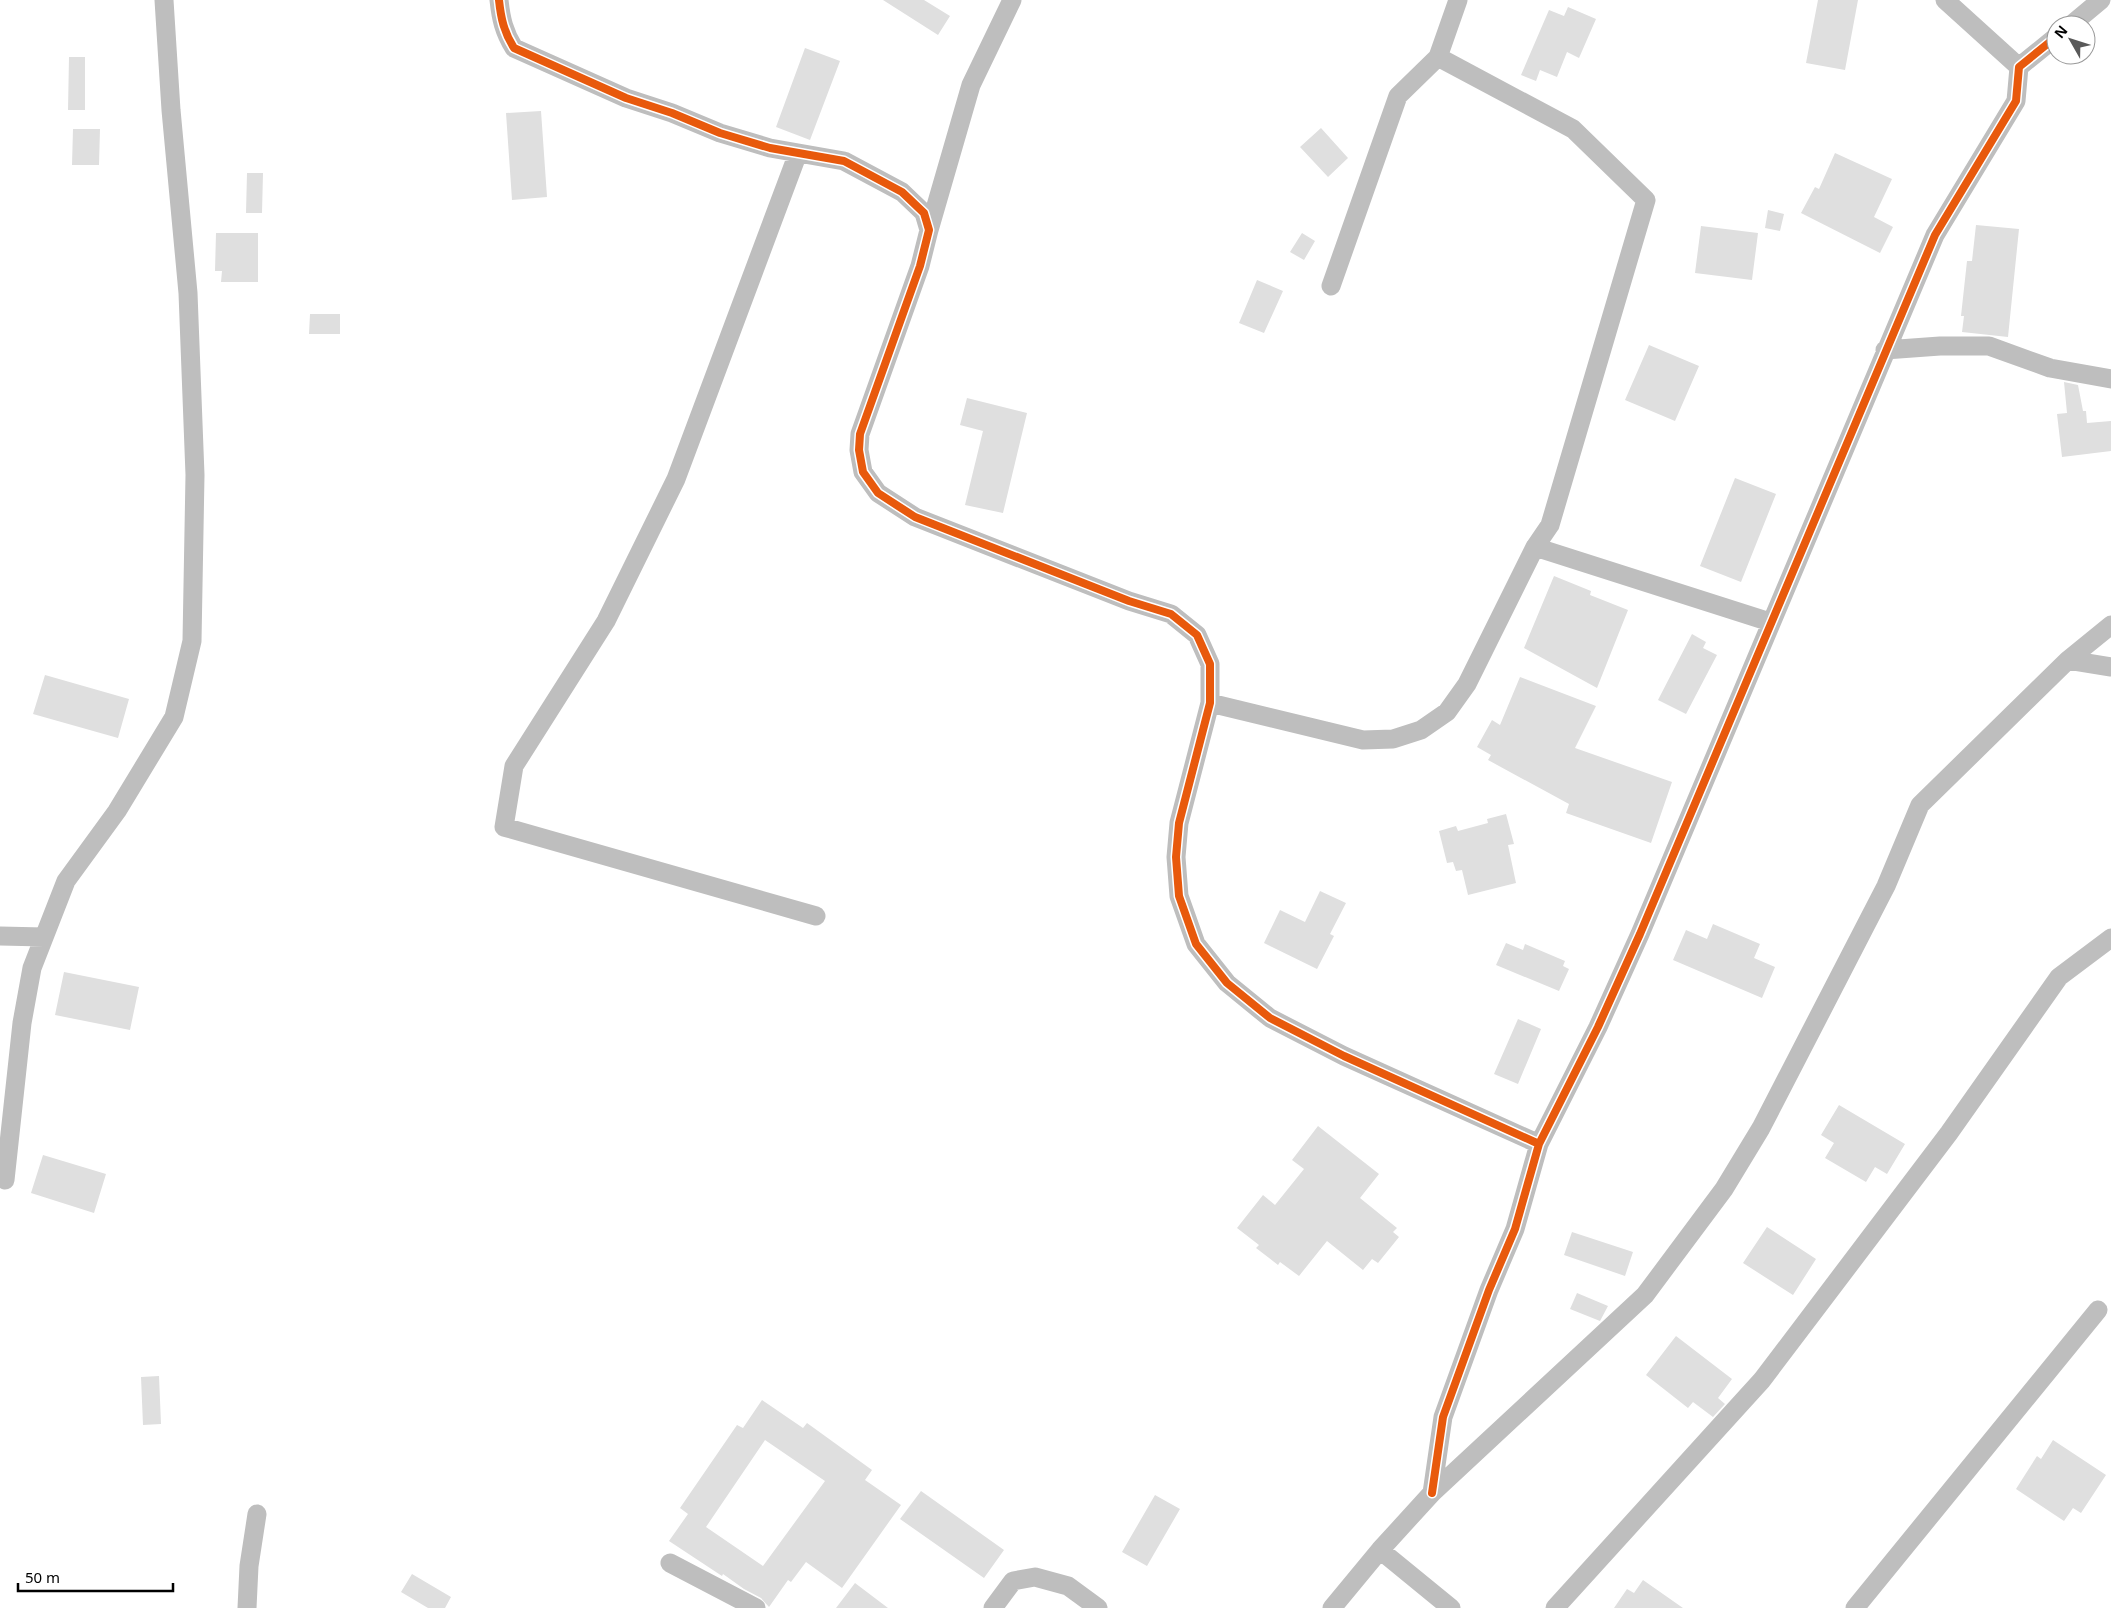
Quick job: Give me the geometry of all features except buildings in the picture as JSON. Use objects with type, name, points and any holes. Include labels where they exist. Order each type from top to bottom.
[{"type":"street","points":[[5,1180],[22,1023],[32,968],[66,881],[117,811],[174,717],[192,641],[195,475],[188,293],[171,110],[164,0]]},
{"type":"street","points":[[499,0],[506,36],[514,48],[626,98],[672,113],[720,133],[770,148],[844,161],[902,192],[924,213],[928,230]]},
{"type":"street","points":[[1012,0],[971,85],[928,230],[920,266],[860,434],[859,450],[863,472],[878,493],[915,517],[1129,601],[1171,614],[1197,635],[1210,664],[1210,703],[1179,823],[1176,857],[1179,896],[1196,944],[1227,983],[1270,1018],[1344,1056],[1539,1144]]},
{"type":"street","points":[[1331,286],[1398,96],[1438,57],[1458,0]]},
{"type":"street","points":[[1944,0],[2019,67]]},
{"type":"street","points":[[2083,15],[2101,0]]},
{"type":"street","points":[[1432,1493],[1443,1417],[1489,1290],[1515,1229],[1539,1144],[1598,1028],[1636,942],[1885,350],[1941,223],[2016,100],[2019,67],[2046,45]]},
{"type":"street","points":[[1210,703],[1363,740],[1394,739],[1421,730],[1447,712],[1467,684],[1535,547],[1550,524],[1646,200],[1573,129],[1438,57]]},
{"type":"street","points":[[798,153],[676,478],[606,621],[514,766],[504,827],[816,916]]},
{"type":"street","points":[[1885,350],[1940,346],[1989,346],[2050,368],[2111,379]]},
{"type":"street","points":[[1535,547],[1770,622]]},
{"type":"street","points":[[1332,1608],[1380,1550],[1432,1493],[1645,1295],[1724,1190],[1761,1128],[1886,886],[1920,805],[2068,660],[2111,625]]},
{"type":"street","points":[[2068,660],[2111,667]]},
{"type":"street","points":[[0,936],[44,937]]},
{"type":"street","points":[[1555,1608],[1762,1380],[1949,1132],[2059,976],[2111,938]]},
{"type":"street","points":[[1855,1608],[2098,1310]]},
{"type":"street","points":[[247,1608],[249,1566],[257,1514]]},
{"type":"street","points":[[1380,1550],[1451,1608]]},
{"type":"street","points":[[670,1563],[756,1608]]},
{"type":"street","points":[[993,1608],[1013,1581],[1035,1577],[1068,1586],[1098,1608]]},
{"type":"cycle path","points":[[499,0],[503,25],[514,48],[626,98],[672,113],[720,133],[770,148],[844,161],[902,192],[924,213],[929,230],[920,266],[860,434],[859,450],[863,472],[878,493],[915,517],[1129,601],[1171,614],[1197,635],[1210,664],[1210,703],[1179,823],[1176,857],[1179,896],[1196,944],[1227,983],[1270,1018],[1344,1056],[1539,1144]]},
{"type":"cycle path","points":[[1432,1493],[1443,1417],[1489,1290],[1515,1229],[1539,1144],[1598,1027],[1640,934],[1935,235],[2016,101],[2019,67],[2046,45]]}]
